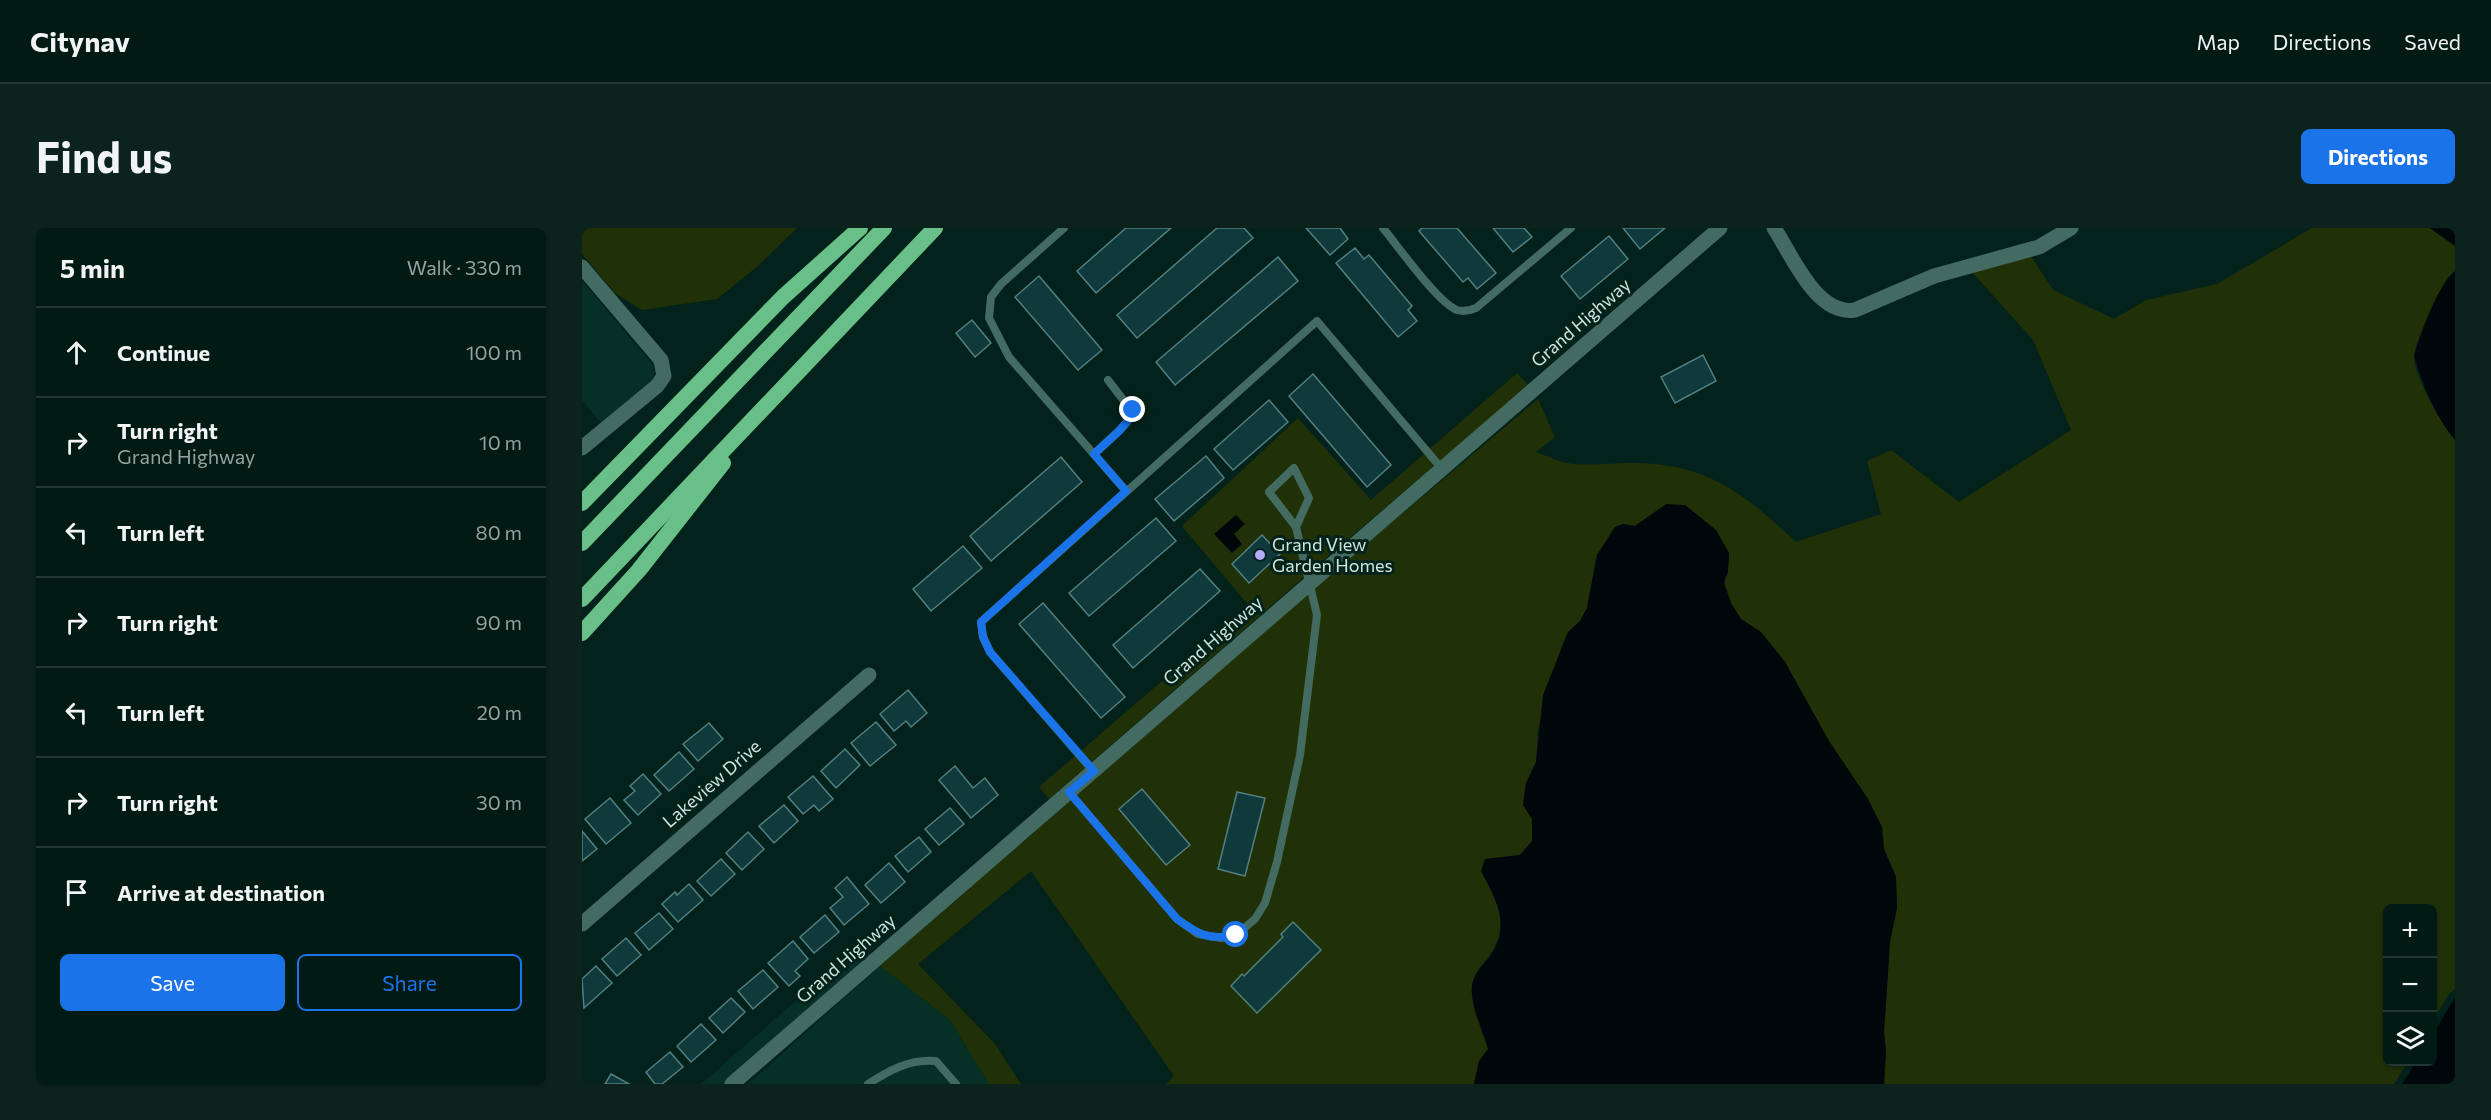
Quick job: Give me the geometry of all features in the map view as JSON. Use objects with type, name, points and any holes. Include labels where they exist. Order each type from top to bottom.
[{"type":"highway","points":[[582,503],[783,297],[860,228]]},
{"type":"highway","points":[[582,543],[884,228]]},
{"type":"highway","points":[[582,599],[936,228]]},
{"type":"highway","points":[[582,633],[639,570],[787,383]]},
{"type":"street","name":"Grand Highway","points":[[732,1084],[1720,228]]},
{"type":"street","points":[[1774,228],[1799,272],[1810,286],[1831,304],[1846,312],[1934,276],[2039,247],[2070,228]]},
{"type":"street","points":[[582,267],[661,360],[663,376],[657,386],[582,448]]},
{"type":"street","name":"Lakeview Drive","points":[[582,924],[868,675]]},
{"type":"lane","points":[[1064,228],[1000,284],[991,297],[989,318],[1009,357],[1126,491]]},
{"type":"lane","points":[[1383,228],[1440,297],[1455,309],[1468,311],[1476,308],[1571,228]]},
{"type":"lane","points":[[1094,771],[990,652],[983,637],[981,622],[1317,321],[1442,469]]},
{"type":"lane","points":[[1094,454],[1134,414],[1108,380]]},
{"type":"lane","points":[[1069,792],[1177,919],[1198,934],[1221,938],[1236,935],[1255,919],[1265,903],[1274,872],[1300,755],[1317,615],[1296,527],[1269,492],[1294,468],[1309,498],[1296,527]]},
{"type":"lane","points":[[868,1084],[893,1069],[920,1060],[936,1061],[956,1084]]},
{"type":"shaded area","points":[[582,228],[797,228],[758,266],[717,299],[642,310],[616,294],[582,254]]},
{"type":"shaded area","points":[[2312,228],[2430,228],[2455,246],[2455,271],[2447,278],[2433,306],[2418,340],[2414,356],[2423,387],[2455,440],[2455,989],[2448,995],[2437,1014],[2437,904],[2383,904],[2383,1066],[2405,1066],[2394,1084],[1884,1084],[1886,1052],[1884,1033],[1890,942],[1897,908],[1896,877],[1884,849],[1882,827],[1868,799],[1829,741],[1785,662],[1761,632],[1741,619],[1731,603],[1724,583],[1728,571],[1729,553],[1716,530],[1685,505],[1649,517],[1634,526],[1623,524],[1615,527],[1597,555],[1587,608],[1580,621],[1568,632],[1561,648],[1538,729],[1536,762],[1526,783],[1523,805],[1532,819],[1532,841],[1520,855],[1485,859],[1481,871],[1498,909],[1500,932],[1489,955],[1479,968],[1481,1027],[1488,1049],[1479,1061],[1474,1084],[1166,1084],[1174,1076],[1031,871],[918,964],[995,1044],[1021,1084],[989,1084],[950,1020],[880,966],[1351,557],[1538,399],[1555,437],[1536,452],[1562,462],[1587,465],[1658,464],[1702,475],[1740,495],[1796,542],[1881,514],[1867,461],[1891,450],[1959,502],[2071,430],[2033,340],[1973,273],[2023,244],[2053,290],[2114,319],[2146,300],[2217,284]]},
{"type":"shaded area","points":[[2430,228],[2455,228],[2455,246]]},
{"type":"shaded area","points":[[2455,271],[2455,440],[2441,421],[2430,400],[2414,356],[2436,299]]},
{"type":"shaded area","points":[[582,281],[653,365],[655,375],[651,381],[601,423],[582,400]]},
{"type":"shaded area","points":[[1517,373],[1529,386],[1341,545],[1049,799],[1039,787],[1249,606],[1182,526],[1298,418],[1371,500]]},
{"type":"shaded area","points":[[1666,504],[1685,505],[1716,530],[1729,553],[1728,571],[1724,583],[1731,603],[1741,619],[1761,632],[1785,662],[1829,741],[1868,799],[1882,827],[1884,849],[1896,877],[1897,908],[1890,942],[1884,1032],[1886,1052],[1884,1084],[1474,1084],[1479,1061],[1488,1049],[1472,997],[1473,981],[1496,947],[1501,925],[1497,904],[1481,871],[1485,859],[1520,855],[1532,841],[1532,819],[1523,805],[1526,783],[1536,762],[1543,695],[1568,632],[1580,621],[1587,608],[1597,555],[1615,527],[1623,524],[1635,526]]},
{"type":"shaded area","points":[[1236,515],[1245,524],[1234,534],[1242,544],[1232,553],[1214,534]]},
{"type":"shaded area","points":[[856,948],[868,957],[819,1002],[724,1084],[701,1084]]},
{"type":"shaded area","points":[[880,966],[950,1020],[989,1084],[748,1084]]},
{"type":"shaded area","points":[[2455,997],[2455,1084],[2402,1084],[2413,1066],[2437,1066],[2437,1027]]},
{"type":"building","points":[[1126,228],[1171,228],[1096,293],[1077,271]]},
{"type":"building","points":[[1217,228],[1244,228],[1253,238],[1137,338],[1117,315]]},
{"type":"building","points":[[1306,228],[1340,228],[1348,239],[1330,255]]},
{"type":"building","points":[[1422,228],[1457,228],[1496,273],[1477,289],[1468,278],[1463,282],[1419,231]]},
{"type":"building","points":[[1493,228],[1524,228],[1532,237],[1513,252]]},
{"type":"building","points":[[1623,228],[1665,228],[1640,249]]},
{"type":"building","points":[[1609,236],[1628,259],[1580,299],[1561,276]]},
{"type":"building","points":[[1355,248],[1364,259],[1369,255],[1412,306],[1408,310],[1417,321],[1398,337],[1336,263]]},
{"type":"building","points":[[1278,257],[1298,281],[1175,385],[1156,362]]},
{"type":"building","points":[[1039,276],[1102,350],[1078,370],[1015,297]]},
{"type":"building","points":[[972,320],[991,343],[975,357],[956,333]]},
{"type":"building","points":[[1703,355],[1716,381],[1675,403],[1661,377]]},
{"type":"building","points":[[1313,374],[1391,465],[1367,487],[1289,396]]},
{"type":"building","points":[[1269,400],[1288,422],[1233,470],[1214,449]]},
{"type":"building","points":[[1206,456],[1224,478],[1174,521],[1155,499]]},
{"type":"building","points":[[1061,457],[1082,482],[991,561],[970,536]]},
{"type":"building","points":[[1156,518],[1176,541],[1089,616],[1069,593]]},
{"type":"building","points":[[1262,535],[1280,554],[1249,583],[1232,564]]},
{"type":"building","points":[[963,546],[982,568],[931,611],[913,589]]},
{"type":"building","points":[[1200,569],[1220,591],[1133,668],[1113,645]]},
{"type":"building","points":[[1043,603],[1125,697],[1101,718],[1019,624]]},
{"type":"building","points":[[908,690],[927,713],[911,727],[906,721],[894,731],[880,714]]},
{"type":"building","points":[[876,722],[896,745],[870,766],[851,743]]},
{"type":"building","points":[[709,723],[723,739],[698,761],[683,744]]},
{"type":"building","points":[[845,749],[860,765],[836,788],[821,771]]},
{"type":"building","points":[[679,752],[694,769],[669,791],[654,775]]},
{"type":"building","points":[[955,766],[973,788],[985,778],[998,795],[971,818],[939,780]]},
{"type":"building","points":[[643,774],[661,794],[638,815],[624,800],[635,791],[630,786]]},
{"type":"building","points":[[813,776],[833,799],[819,811],[814,805],[803,814],[788,797]]},
{"type":"building","points":[[1142,789],[1190,845],[1166,865],[1119,809]]},
{"type":"building","points":[[1237,792],[1265,798],[1245,876],[1218,869]]},
{"type":"building","points":[[610,798],[631,823],[606,844],[585,819]]},
{"type":"building","points":[[784,805],[798,821],[774,843],[759,826]]},
{"type":"building","points":[[950,808],[964,824],[939,845],[925,829]]},
{"type":"building","points":[[582,831],[597,849],[582,861]]},
{"type":"building","points":[[748,832],[764,849],[742,870],[726,853]]},
{"type":"building","points":[[919,837],[931,852],[908,872],[895,856]]},
{"type":"building","points":[[721,859],[735,874],[711,896],[697,881]]},
{"type":"building","points":[[889,863],[905,882],[881,903],[865,885]]},
{"type":"building","points":[[847,877],[869,904],[844,925],[830,908],[843,897],[835,888]]},
{"type":"building","points":[[689,884],[703,900],[678,922],[662,904],[675,892],[677,895]]},
{"type":"building","points":[[659,913],[673,929],[649,950],[635,933]]},
{"type":"building","points":[[825,915],[839,932],[814,953],[800,937]]},
{"type":"building","points":[[1293,922],[1321,950],[1257,1013],[1231,986],[1283,937],[1281,934]]},
{"type":"building","points":[[626,938],[641,955],[617,976],[602,959]]},
{"type":"building","points":[[793,941],[808,959],[795,971],[800,976],[789,986],[768,963]]},
{"type":"building","points":[[596,966],[612,983],[584,1008],[582,979]]},
{"type":"building","points":[[763,970],[778,987],[753,1009],[738,991]]},
{"type":"building","points":[[731,998],[745,1012],[723,1033],[709,1018]]},
{"type":"building","points":[[701,1024],[716,1040],[691,1062],[677,1046]]},
{"type":"building","points":[[670,1052],[683,1067],[662,1084],[655,1084],[646,1072]]},
{"type":"building","points":[[611,1074],[629,1084],[605,1084]]},
{"type":"place","name":"Grand View Garden Homes","points":[[1260,555]]},
{"type":"route","points":[[1133,410],[1134,414],[1125,425],[1094,454],[1126,491],[981,622],[983,637],[990,652],[1094,771],[1069,792],[1177,919],[1198,934],[1221,938],[1236,935]]}]
